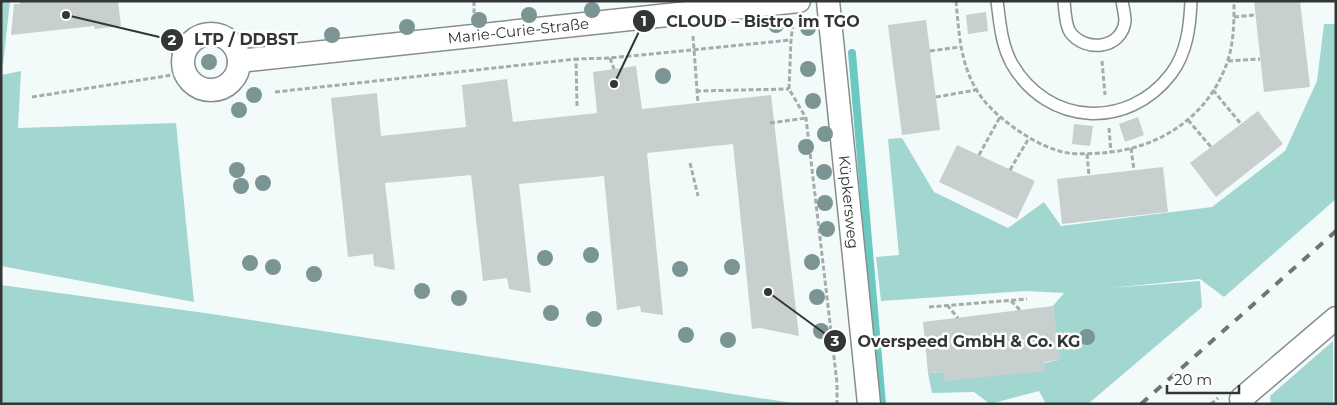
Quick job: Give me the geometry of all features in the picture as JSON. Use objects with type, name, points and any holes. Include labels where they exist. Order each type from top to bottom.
[{"type":"street","name":"Marie-Curie-Straße","points":[[239,61],[798,1]]},
{"type":"street","name":"Küpkersweg","points":[[828,1],[869,404]]},
{"type":"street","points":[[214,34],[224,37],[231,43],[237,52],[239,61],[238,70],[226,86],[207,90],[198,87],[190,81],[185,73],[183,64],[184,54],[189,45],[205,35],[214,34]]},
{"type":"street","points":[[1240,402],[1333,324]]},
{"type":"lane","points":[[997,1],[1002,40],[1006,52],[1029,85],[1040,95],[1063,107],[1074,111],[1098,114],[1119,111],[1136,104],[1152,94],[1172,73],[1185,48],[1189,32],[1191,1]]},
{"type":"lane","points":[[1064,1],[1069,31],[1083,43],[1093,46],[1108,44],[1122,30],[1125,21],[1122,1]]},
{"type":"path","points":[[798,1],[791,40],[789,90],[806,118],[837,383],[837,404]]},
{"type":"path","points":[[690,13],[695,50],[698,103]]},
{"type":"path","points":[[1234,17],[1256,15]]},
{"type":"path","points":[[275,92],[576,60],[791,40]]},
{"type":"path","points":[[930,51],[960,47]]},
{"type":"path","points":[[610,58],[614,69]]},
{"type":"path","points":[[1228,61],[1260,59]]},
{"type":"path","points":[[576,60],[577,106]]},
{"type":"path","points":[[32,97],[185,73]]},
{"type":"path","points":[[696,91],[789,90]]},
{"type":"path","points":[[936,97],[976,90]]},
{"type":"path","points":[[1213,90],[1241,124]]},
{"type":"path","points":[[979,155],[1000,117]]},
{"type":"path","points":[[770,122],[806,118]]},
{"type":"path","points":[[1188,120],[1211,147]]},
{"type":"path","points":[[1010,170],[1030,138]]},
{"type":"path","points":[[1131,148],[1134,170]]},
{"type":"path","points":[[1087,154],[1089,176]]},
{"type":"path","points":[[690,163],[698,196]]},
{"type":"path","points":[[929,307],[947,304],[1027,299]]},
{"type":"path","points":[[1010,300],[1021,311]]},
{"type":"path","points":[[947,304],[958,318]]},
{"type":"shaded area","points":[[1,1],[10,1],[3,65],[1,65]]},
{"type":"shaded area","points":[[1324,24],[1336,24],[1336,199],[1224,297],[1200,279],[1111,288],[1200,281],[1202,307],[1088,404],[1046,404],[1039,391],[990,404],[974,392],[932,393],[928,373],[944,372],[945,381],[1059,360],[1053,306],[1064,293],[1026,291],[881,301],[876,257],[899,255],[888,139],[902,138],[934,192],[1008,228],[1044,202],[1061,226],[1212,207],[1285,151],[1317,81]]},
{"type":"shaded area","points":[[21,71],[18,128],[176,123],[194,302],[1,266],[1,75]]},
{"type":"shaded area","points":[[1,285],[205,313],[799,404],[1,404]]},
{"type":"shaded area","points":[[1333,341],[1333,404],[1271,404],[1270,396]]},
{"type":"building","points":[[19,1],[118,1],[121,26],[95,29],[94,26],[11,35],[14,4],[20,4]]},
{"type":"building","points":[[1254,1],[1300,1],[1310,87],[1264,92]]},
{"type":"building","points":[[986,12],[988,31],[968,34],[966,15]]},
{"type":"building","points":[[926,20],[940,130],[902,135],[888,25]]},
{"type":"building","points":[[636,66],[642,109],[771,95],[799,336],[760,328],[752,329],[733,144],[647,153],[663,315],[641,312],[640,306],[617,310],[604,176],[519,184],[531,293],[509,289],[507,278],[483,281],[471,175],[385,183],[395,270],[374,266],[373,254],[348,257],[331,98],[377,93],[381,136],[466,127],[462,85],[507,79],[513,122],[597,113],[593,72]]},
{"type":"building","points":[[1258,111],[1283,144],[1216,197],[1190,163]]},
{"type":"building","points":[[1138,117],[1144,135],[1125,142],[1119,124]]},
{"type":"building","points":[[1074,124],[1093,126],[1090,146],[1072,144]]},
{"type":"building","points":[[957,145],[1035,181],[1017,219],[939,182]]},
{"type":"building","points":[[1163,167],[1168,212],[1062,224],[1057,179]]},
{"type":"building","points":[[1053,306],[1060,360],[1044,362],[1046,371],[945,381],[944,372],[928,373],[923,322]]},
{"type":"waterway","points":[[852,53],[882,404]]},
{"type":"railway","points":[[1141,404],[1336,231]]},
{"type":"place","name":"LTP / DDBST","points":[[66,15]]},
{"type":"place","name":"CLOUD – Bistro im TGO","points":[[614,84]]},
{"type":"place","name":"Overspeed GmbH & Co. KG","points":[[768,292]]}]
